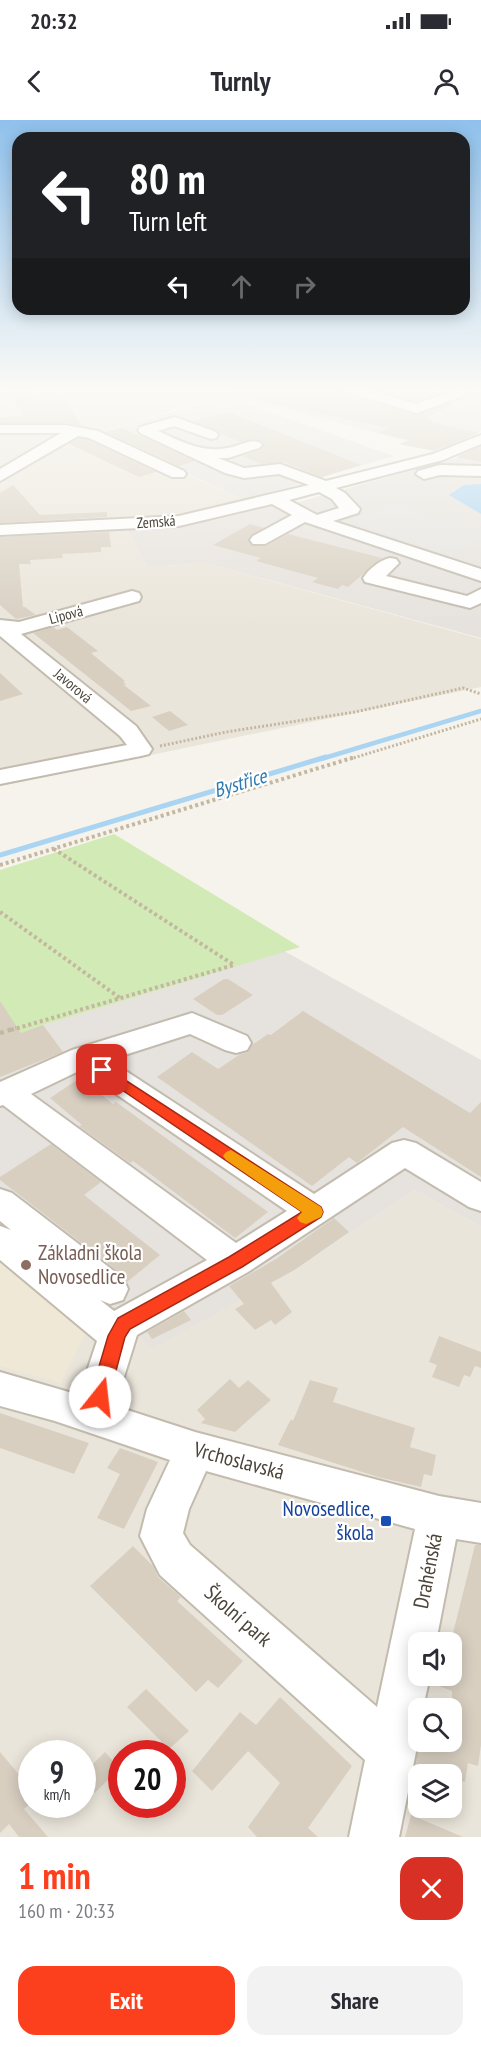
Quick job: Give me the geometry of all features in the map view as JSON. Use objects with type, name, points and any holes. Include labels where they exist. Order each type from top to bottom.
[{"type":"street","points":[[0,476],[13,468]]},
{"type":"street","points":[[166,468],[178,474]]},
{"type":"street","points":[[232,468],[244,473],[280,469],[324,486],[352,509],[311,518],[259,540]]},
{"type":"street","points":[[266,468],[273,471]]},
{"type":"street","name":"Zemská","points":[[0,530],[179,521],[394,468]]},
{"type":"street","points":[[341,501],[350,499],[366,489],[445,468]]},
{"type":"street","points":[[440,470],[481,471]]},
{"type":"street","points":[[275,499],[311,518],[481,575]]},
{"type":"street","points":[[390,563],[372,578],[470,602],[481,595]]},
{"type":"street","name":"Lipová","points":[[1,627],[20,628],[132,597]]},
{"type":"street","name":"Javorová","points":[[1,627],[128,731],[141,749]]},
{"type":"street","points":[[0,777],[141,749]]},
{"type":"street","points":[[236,1043],[192,1023],[83,1057],[4,1093],[236,1262]]},
{"type":"street","points":[[83,1057],[315,1212]]},
{"type":"street","points":[[87,1416],[100,1397],[117,1336],[124,1324],[236,1262],[404,1152],[481,1198]]},
{"type":"street","points":[[0,1202],[110,1288]]},
{"type":"street","points":[[0,1240],[117,1336]]},
{"type":"street","name":"Vrchoslavská","points":[[0,1389],[195,1450],[460,1520]]},
{"type":"street","name":"Školní park","points":[[195,1450],[168,1509],[161,1536],[175,1560],[392,1752]]},
{"type":"street","name":"Drahénská","points":[[374,1837],[392,1752],[460,1520]]},
{"type":"path","points":[[141,749],[226,732],[355,712],[463,688],[481,694]]},
{"type":"path","points":[[0,865],[481,719]]},
{"type":"path","points":[[0,1033],[234,965],[54,849]]},
{"type":"path","points":[[0,912],[120,998]]},
{"type":"shaded area","points":[[0,468],[172,468],[259,508],[219,519],[184,524],[148,567],[206,563],[481,639],[481,687],[0,786]]},
{"type":"shaded area","points":[[175,468],[353,468],[245,500]]},
{"type":"shaded area","points":[[420,468],[481,468],[481,638],[206,563],[148,567],[128,528],[184,524],[219,519],[268,506],[281,507]]},
{"type":"shaded area","points":[[395,504],[481,531],[481,540],[450,555],[346,520]]},
{"type":"shaded area","points":[[284,951],[481,1060],[481,1227],[415,1190],[289,1273],[153,1348],[0,1220],[0,1041],[43,1025]]},
{"type":"shaded area","points":[[415,1190],[481,1227],[481,1837],[0,1837],[0,1365],[93,1319],[242,1300],[289,1273]]},
{"type":"shaded area","name":"Základni škola Novosedlice","points":[[0,1220],[103,1310],[93,1319],[61,1383],[0,1366]]},
{"type":"green space","points":[[114,834],[300,947],[43,1025],[0,1041],[0,870]]},
{"type":"water","points":[[481,484],[481,514],[449,495],[464,485]]},
{"type":"building","points":[[120,468],[148,468],[156,472],[139,477]]},
{"type":"building","points":[[300,468],[351,468],[322,477]]},
{"type":"building","points":[[13,485],[40,515],[107,512],[107,517],[0,523],[0,493]]},
{"type":"building","points":[[250,524],[264,528],[248,539],[253,546],[266,546],[288,534],[382,558],[348,587],[342,585],[338,589],[312,582],[318,578],[256,561],[261,558],[213,545]]},
{"type":"building","points":[[109,532],[111,547],[101,547],[101,552],[62,554],[63,558],[30,560],[31,564],[19,564],[23,607],[36,615],[16,619],[0,605],[0,537]]},
{"type":"building","points":[[53,627],[57,630],[67,627],[98,651],[91,653],[125,681],[124,685],[151,706],[131,711],[33,633]]},
{"type":"building","points":[[0,673],[23,694],[0,701]]},
{"type":"building","points":[[170,711],[188,725],[169,731],[152,717]]},
{"type":"building","points":[[224,979],[228,979],[253,995],[222,1015],[217,1015],[193,999]]},
{"type":"building","points":[[0,1001],[21,1033],[43,1025],[63,1052],[0,1077]]},
{"type":"building","points":[[303,1011],[470,1113],[481,1102],[481,1177],[403,1127],[357,1163],[349,1157],[312,1186],[157,1077],[192,1052],[218,1069],[239,1055],[248,1052],[252,1045],[268,1034],[271,1035]]},
{"type":"building","points":[[80,1078],[113,1104],[116,1102],[268,1212],[235,1238],[133,1161],[130,1163],[79,1126],[82,1125],[50,1098]]},
{"type":"building","points":[[51,1144],[101,1182],[84,1195],[160,1255],[127,1282],[124,1276],[0,1180],[0,1177]]},
{"type":"building","points":[[334,1218],[349,1232],[296,1269],[271,1283],[292,1312],[275,1325],[271,1320],[255,1330],[235,1309],[244,1304],[229,1286],[276,1259]]},
{"type":"building","points":[[184,1311],[191,1320],[152,1339],[147,1332]]},
{"type":"building","points":[[439,1336],[481,1352],[481,1368],[475,1366],[470,1377],[464,1375],[459,1387],[432,1377],[437,1365],[429,1362]]},
{"type":"building","points":[[230,1379],[239,1388],[248,1380],[271,1400],[235,1432],[201,1423],[205,1419],[197,1410]]},
{"type":"building","points":[[310,1380],[338,1388],[333,1402],[415,1428],[410,1447],[436,1455],[432,1476],[424,1474],[421,1487],[378,1477],[278,1445],[291,1419],[293,1421]]},
{"type":"building","points":[[0,1413],[89,1443],[74,1474],[0,1448]]},
{"type":"building","points":[[120,1448],[158,1462],[124,1529],[97,1518],[120,1474],[107,1468]]},
{"type":"building","points":[[475,1545],[481,1545],[481,1745],[478,1766],[468,1763],[465,1782],[462,1781],[462,1764],[416,1764],[418,1752],[462,1752],[462,1698],[452,1698],[452,1691],[439,1686],[462,1686],[462,1632],[453,1632]]},
{"type":"building","points":[[133,1546],[153,1566],[158,1577],[181,1597],[177,1601],[243,1661],[218,1688],[208,1680],[196,1692],[90,1586]]},
{"type":"building","points":[[146,1689],[189,1731],[179,1740],[160,1740],[127,1707]]},
{"type":"building","points":[[280,1697],[352,1766],[308,1828],[318,1837],[257,1837],[248,1827],[280,1783],[248,1751],[212,1791],[192,1771],[240,1712],[256,1725]]},
{"type":"building","points":[[0,1752],[18,1773],[18,1818],[32,1818],[48,1837],[19,1837],[9,1824],[0,1833]]},
{"type":"building","points":[[105,1752],[108,1755],[108,1779],[96,1792],[96,1761]]},
{"type":"building","points":[[410,1818],[418,1818],[463,1837],[405,1837]]},
{"type":"waterway","name":"Bystřice","points":[[321,759],[481,711]]},
{"type":"waterway","name":"Bystřice","points":[[0,855],[326,757]]},
{"type":"slow traffic","points":[[231,1156],[315,1212],[306,1218]]},
{"type":"place","name":"Základni škola Novosedlice","points":[[26,1265]]},
{"type":"place","name":"Novosedlice, škola","points":[[386,1521]]},
{"type":"route","points":[[100,1397],[117,1336],[124,1324],[236,1262],[315,1212],[102,1070]]}]
